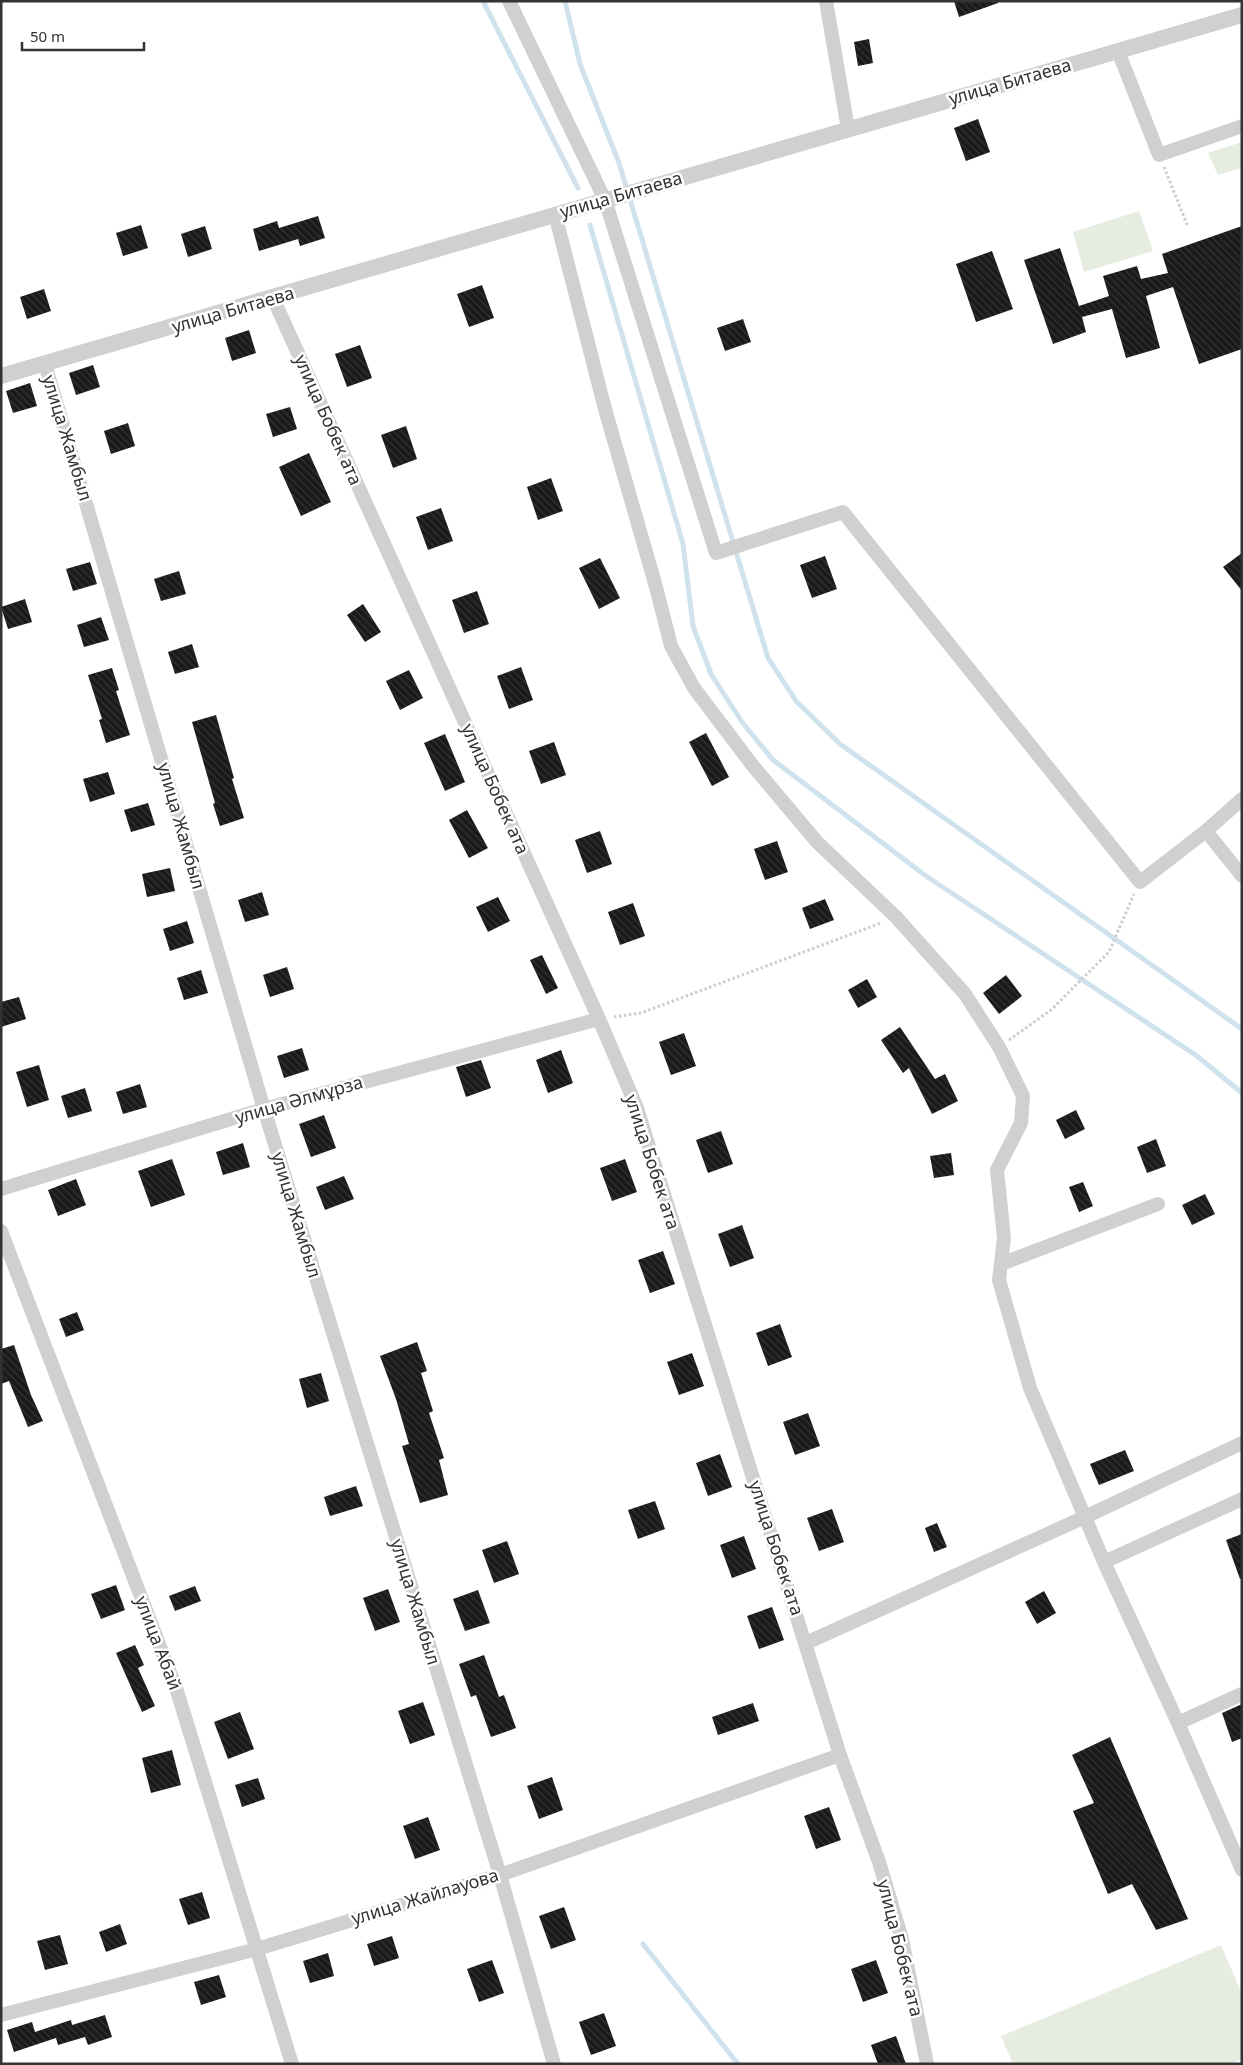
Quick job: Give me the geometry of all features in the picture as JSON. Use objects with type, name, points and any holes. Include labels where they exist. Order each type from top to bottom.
[{"type":"street","points":[[509,1],[605,200],[716,553],[843,512],[1140,882],[1206,831],[1242,799]]},
{"type":"street","points":[[826,1],[848,129]]},
{"type":"street","name":"улица Битаева","points":[[1,376],[1242,15]]},
{"type":"street","points":[[1118,51],[1159,155],[1242,126]]},
{"type":"street","points":[[556,214],[604,409],[656,587],[671,646],[694,688],[753,766],[817,842],[896,917],[965,994],[999,1047],[1023,1096],[1021,1123],[997,1170],[1004,1238],[1000,1280],[1030,1388],[1104,1562],[1178,1723],[1242,1870]]},
{"type":"street","name":"улица Бобек ата","points":[[273,298],[599,1019],[637,1108],[840,1755],[879,1862],[902,1939],[927,2064]]},
{"type":"street","name":"улица Жамбыл","points":[[45,364],[264,1109],[500,1875],[554,2064]]},
{"type":"street","points":[[1206,831],[1242,876]]},
{"type":"street","name":"улица Әлмұрза","points":[[1,1189],[264,1109],[599,1019]]},
{"type":"street","points":[[1001,1264],[1158,1204]]},
{"type":"street","name":"улица Абай","points":[[1,1231],[177,1691],[292,2064]]},
{"type":"street","points":[[806,1643],[1242,1444]]},
{"type":"street","points":[[1104,1562],[1242,1499]]},
{"type":"street","points":[[1178,1723],[1242,1694]]},
{"type":"street","name":"улица Жайлауова","points":[[1,2015],[257,1949],[500,1875],[840,1755]]},
{"type":"path","points":[[1159,155],[1188,227]]},
{"type":"path","points":[[999,1047],[1051,1010],[1109,952],[1140,882]]},
{"type":"path","points":[[599,1019],[641,1013],[896,917]]},
{"type":"shaded area","points":[[1242,142],[1242,168],[1218,175],[1208,153]]},
{"type":"shaded area","points":[[1139,211],[1153,251],[1084,272],[1073,232]]},
{"type":"shaded area","points":[[1221,1945],[1242,1994],[1242,2059],[1231,2064],[1013,2064],[1001,2036]]},
{"type":"building","points":[[954,1],[998,1],[998,3],[959,17]]},
{"type":"building","points":[[869,39],[873,63],[858,66],[854,42]]},
{"type":"building","points":[[978,119],[990,152],[966,161],[954,128]]},
{"type":"building","points":[[318,216],[325,238],[300,246],[298,239],[259,251],[253,229],[277,221],[279,228]]},
{"type":"building","points":[[141,225],[148,248],[123,256],[116,233]]},
{"type":"building","points":[[205,226],[212,249],[188,257],[181,234]]},
{"type":"building","points":[[1242,226],[1242,349],[1199,364],[1173,287],[1146,296],[1160,348],[1126,358],[1112,309],[1082,317],[1086,332],[1053,344],[1024,260],[1060,248],[1079,306],[1109,296],[1103,276],[1137,266],[1141,279],[1168,273],[1162,254]]},
{"type":"building","points":[[992,251],[1013,309],[976,322],[956,264]]},
{"type":"building","points":[[482,285],[494,318],[469,327],[457,294]]},
{"type":"building","points":[[44,289],[51,311],[27,319],[20,297]]},
{"type":"building","points":[[743,319],[751,342],[725,351],[717,328]]},
{"type":"building","points":[[249,330],[256,353],[232,361],[225,338]]},
{"type":"building","points":[[360,345],[372,378],[347,387],[335,354]]},
{"type":"building","points":[[93,365],[100,387],[76,395],[69,373]]},
{"type":"building","points":[[30,383],[37,406],[13,413],[6,391]]},
{"type":"building","points":[[290,407],[297,429],[273,437],[266,414]]},
{"type":"building","points":[[128,423],[135,446],[111,454],[104,431]]},
{"type":"building","points":[[406,426],[417,459],[393,468],[381,435]]},
{"type":"building","points":[[309,453],[331,502],[301,516],[279,467]]},
{"type":"building","points":[[551,478],[563,511],[538,520],[527,487]]},
{"type":"building","points":[[441,508],[453,541],[428,550],[416,517]]},
{"type":"building","points":[[1242,553],[1242,591],[1223,567]]},
{"type":"building","points":[[825,556],[837,589],[812,598],[800,565]]},
{"type":"building","points":[[600,558],[620,598],[599,609],[579,568]]},
{"type":"building","points":[[90,562],[97,584],[73,591],[66,569]]},
{"type":"building","points":[[179,571],[186,594],[161,601],[154,579]]},
{"type":"building","points":[[477,591],[489,624],[464,633],[452,600]]},
{"type":"building","points":[[25,599],[32,622],[8,629],[1,607]]},
{"type":"building","points":[[363,604],[381,632],[365,642],[347,615]]},
{"type":"building","points":[[101,617],[109,640],[84,647],[77,625]]},
{"type":"building","points":[[192,644],[199,667],[175,674],[168,652]]},
{"type":"building","points":[[521,667],[533,700],[509,709],[497,676]]},
{"type":"building","points":[[112,668],[119,690],[116,691],[130,735],[106,743],[99,720],[102,719],[88,675]]},
{"type":"building","points":[[409,670],[423,698],[400,710],[386,681]]},
{"type":"building","points":[[216,715],[244,818],[220,826],[192,722]]},
{"type":"building","points":[[706,733],[729,777],[712,786],[689,742]]},
{"type":"building","points":[[445,734],[465,782],[445,791],[424,743]]},
{"type":"building","points":[[554,742],[566,775],[541,784],[529,751]]},
{"type":"building","points":[[108,772],[115,794],[90,802],[83,779]]},
{"type":"building","points":[[148,803],[155,825],[131,832],[124,810]]},
{"type":"building","points":[[467,810],[488,848],[469,858],[449,820]]},
{"type":"building","points":[[600,831],[612,864],[587,873],[575,840]]},
{"type":"building","points":[[777,841],[788,872],[765,880],[754,849]]},
{"type":"building","points":[[170,868],[175,891],[147,897],[142,874]]},
{"type":"building","points":[[262,892],[269,915],[245,922],[238,900]]},
{"type":"building","points":[[498,897],[510,921],[488,932],[476,907]]},
{"type":"building","points":[[825,899],[834,920],[810,929],[802,908]]},
{"type":"building","points":[[633,903],[645,936],[620,945],[608,912]]},
{"type":"building","points":[[187,921],[194,943],[170,951],[163,929]]},
{"type":"building","points":[[542,955],[558,988],[546,994],[530,960]]},
{"type":"building","points":[[287,967],[294,989],[270,997],[263,975]]},
{"type":"building","points":[[201,970],[208,993],[184,1000],[177,978]]},
{"type":"building","points":[[1006,975],[1022,996],[999,1014],[983,993]]},
{"type":"building","points":[[867,979],[877,997],[858,1008],[848,990]]},
{"type":"building","points":[[19,997],[26,1019],[1,1027],[1,1002]]},
{"type":"building","points":[[900,1027],[935,1079],[945,1074],[958,1101],[932,1114],[909,1068],[903,1073],[881,1040]]},
{"type":"building","points":[[684,1033],[696,1066],[671,1075],[659,1042]]},
{"type":"building","points":[[302,1048],[309,1070],[284,1078],[277,1056]]},
{"type":"building","points":[[561,1050],[573,1083],[548,1093],[536,1060]]},
{"type":"building","points":[[481,1060],[491,1088],[466,1097],[456,1067]]},
{"type":"building","points":[[39,1065],[49,1100],[27,1107],[16,1072]]},
{"type":"building","points":[[140,1084],[147,1107],[123,1114],[116,1092]]},
{"type":"building","points":[[85,1088],[92,1111],[68,1118],[61,1096]]},
{"type":"building","points":[[1076,1110],[1085,1129],[1065,1139],[1056,1120]]},
{"type":"building","points":[[324,1115],[336,1148],[311,1157],[299,1124]]},
{"type":"building","points":[[721,1131],[733,1164],[708,1173],[696,1140]]},
{"type":"building","points":[[1156,1139],[1166,1166],[1147,1173],[1137,1147]]},
{"type":"building","points":[[243,1143],[250,1167],[223,1175],[216,1152]]},
{"type":"building","points":[[951,1153],[954,1175],[934,1178],[930,1156]]},
{"type":"building","points":[[172,1159],[185,1195],[151,1207],[138,1171]]},
{"type":"building","points":[[625,1159],[637,1192],[612,1201],[600,1168]]},
{"type":"building","points":[[344,1176],[354,1199],[325,1210],[316,1187]]},
{"type":"building","points":[[76,1179],[86,1205],[58,1216],[48,1190]]},
{"type":"building","points":[[1083,1182],[1093,1206],[1079,1212],[1069,1187]]},
{"type":"building","points":[[1205,1194],[1215,1214],[1192,1225],[1182,1205]]},
{"type":"building","points":[[742,1225],[754,1258],[730,1267],[718,1234]]},
{"type":"building","points":[[663,1251],[675,1284],[650,1293],[638,1260]]},
{"type":"building","points":[[77,1312],[84,1330],[66,1337],[59,1319]]},
{"type":"building","points":[[780,1324],[792,1357],[768,1366],[756,1333]]},
{"type":"building","points":[[417,1342],[427,1371],[421,1373],[433,1411],[429,1413],[444,1458],[439,1460],[448,1495],[420,1503],[402,1446],[409,1444],[396,1399],[380,1356]]},
{"type":"building","points":[[14,1345],[31,1395],[43,1421],[28,1427],[9,1381],[1,1384],[1,1349]]},
{"type":"building","points":[[692,1353],[704,1386],[679,1395],[667,1362]]},
{"type":"building","points":[[321,1373],[329,1401],[307,1408],[299,1379]]},
{"type":"building","points":[[808,1413],[820,1446],[795,1455],[783,1422]]},
{"type":"building","points":[[1125,1450],[1134,1471],[1099,1485],[1090,1464]]},
{"type":"building","points":[[720,1454],[732,1487],[708,1496],[696,1463]]},
{"type":"building","points":[[356,1486],[363,1506],[330,1516],[324,1497]]},
{"type":"building","points":[[655,1501],[665,1529],[638,1539],[628,1510]]},
{"type":"building","points":[[832,1509],[844,1542],[819,1551],[807,1518]]},
{"type":"building","points":[[937,1523],[947,1547],[934,1552],[925,1528]]},
{"type":"building","points":[[1242,1534],[1242,1579],[1240,1579],[1226,1540]]},
{"type":"building","points":[[744,1536],[756,1569],[732,1578],[720,1545]]},
{"type":"building","points":[[507,1541],[519,1574],[494,1583],[482,1550]]},
{"type":"building","points":[[116,1585],[125,1610],[101,1619],[91,1594]]},
{"type":"building","points":[[195,1586],[201,1601],[175,1611],[169,1596]]},
{"type":"building","points":[[388,1589],[400,1622],[375,1631],[363,1598]]},
{"type":"building","points":[[478,1590],[490,1623],[465,1631],[453,1599]]},
{"type":"building","points":[[1044,1591],[1056,1613],[1037,1624],[1025,1602]]},
{"type":"building","points":[[772,1607],[784,1640],[759,1649],[747,1616]]},
{"type":"building","points":[[135,1645],[144,1665],[138,1668],[155,1706],[142,1712],[116,1653]]},
{"type":"building","points":[[484,1655],[499,1697],[504,1695],[516,1728],[491,1737],[476,1695],[471,1697],[459,1664]]},
{"type":"building","points":[[423,1702],[435,1735],[410,1744],[398,1711]]},
{"type":"building","points":[[753,1703],[759,1721],[718,1735],[712,1717]]},
{"type":"building","points":[[1242,1704],[1242,1738],[1232,1742],[1222,1713]]},
{"type":"building","points":[[240,1712],[254,1749],[228,1759],[214,1722]]},
{"type":"building","points":[[1110,1737],[1188,1919],[1156,1930],[1132,1884],[1108,1894],[1073,1811],[1094,1803],[1072,1755]]},
{"type":"building","points":[[172,1750],[181,1785],[151,1793],[142,1758]]},
{"type":"building","points":[[552,1777],[563,1810],[539,1819],[527,1786]]},
{"type":"building","points":[[258,1778],[265,1799],[242,1807],[235,1785]]},
{"type":"building","points":[[829,1807],[841,1840],[816,1849],[804,1816]]},
{"type":"building","points":[[428,1817],[440,1850],[415,1859],[403,1826]]},
{"type":"building","points":[[202,1892],[210,1918],[188,1925],[179,1899]]},
{"type":"building","points":[[564,1907],[576,1940],[551,1949],[539,1916]]},
{"type":"building","points":[[120,1924],[127,1944],[106,1952],[99,1932]]},
{"type":"building","points":[[60,1935],[68,1964],[45,1970],[37,1941]]},
{"type":"building","points":[[392,1936],[399,1958],[374,1966],[367,1944]]},
{"type":"building","points":[[328,1953],[334,1976],[310,1983],[303,1961]]},
{"type":"building","points":[[492,1960],[504,1993],[479,2002],[467,1969]]},
{"type":"building","points":[[876,1960],[888,1993],[863,2002],[851,1969]]},
{"type":"building","points":[[219,1975],[226,1997],[201,2005],[194,1982]]},
{"type":"building","points":[[604,2013],[616,2046],[591,2055],[579,2022]]},
{"type":"building","points":[[105,2015],[112,2037],[88,2045],[85,2037],[58,2045],[56,2038],[14,2052],[7,2030],[32,2022],[35,2032],[71,2020],[72,2025]]},
{"type":"building","points":[[896,2036],[906,2064],[878,2064],[871,2045]]},
{"type":"waterway","points":[[483,1],[578,188]]},
{"type":"waterway","points":[[565,1],[580,64],[619,163],[768,658],[796,701],[840,744],[1242,1029]]},
{"type":"waterway","points":[[590,225],[683,544],[693,626],[711,674],[742,722],[773,760],[926,876],[1197,1056],[1242,1093]]},
{"type":"waterway","points":[[643,1944],[738,2064]]}]
